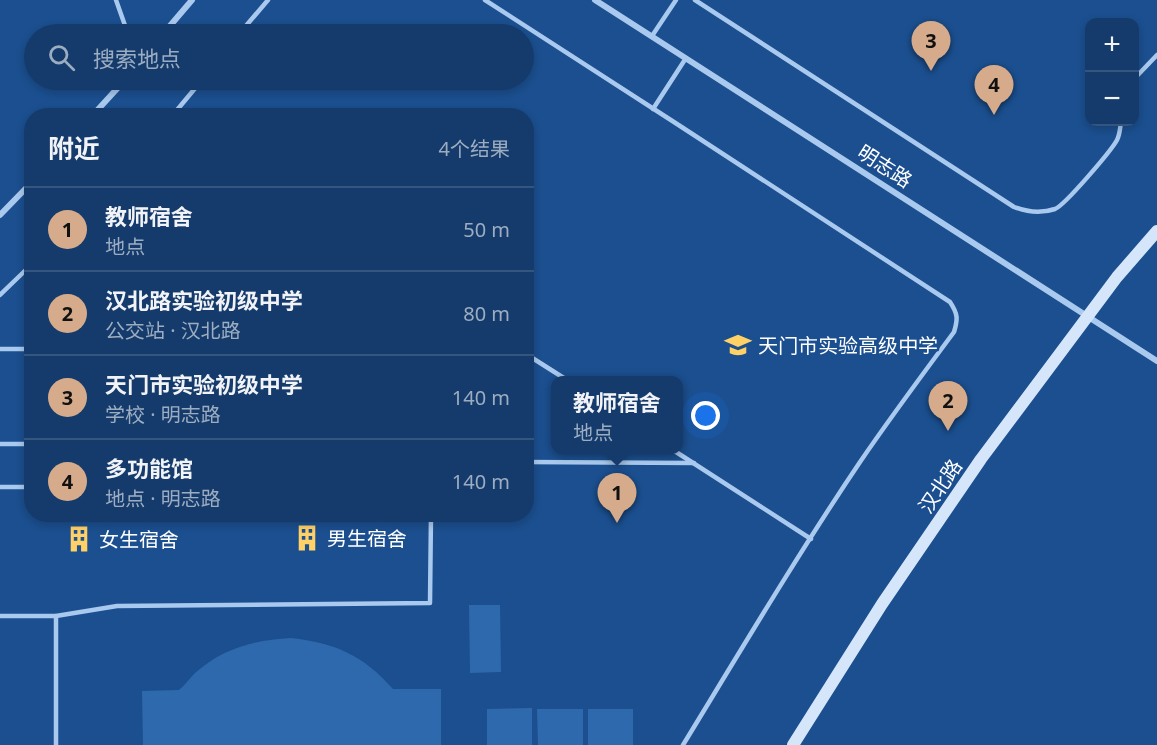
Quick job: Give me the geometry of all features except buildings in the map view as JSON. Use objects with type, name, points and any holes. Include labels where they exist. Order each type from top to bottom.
[{"type":"main road","name":"汉北路","points":[[793,745],[882,604],[981,459],[1117,278],[1157,231]]},
{"type":"street","points":[[172,24],[192,0]]},
{"type":"street","name":"明志路","points":[[595,0],[1157,361]]},
{"type":"street","points":[[99,108],[116,90]]},
{"type":"street","points":[[0,214],[24,190]]},
{"type":"lane","points":[[117,0],[125,24]]},
{"type":"lane","points":[[248,24],[268,0]]},
{"type":"lane","points":[[484,0],[521,24]]},
{"type":"lane","points":[[652,36],[676,0]]},
{"type":"lane","points":[[695,0],[1014,207],[1027,212],[1043,212],[1057,208],[1067,201],[1117,140],[1120,126]]},
{"type":"lane","points":[[534,32],[950,302],[956,311],[957,321],[954,332],[859,464],[683,745]]},
{"type":"lane","points":[[1139,74],[1157,55]]},
{"type":"lane","points":[[653,109],[686,58]]},
{"type":"lane","points":[[179,108],[194,90]]},
{"type":"lane","points":[[0,295],[24,272]]},
{"type":"lane","points":[[0,349],[24,349]]},
{"type":"lane","points":[[534,359],[559,376]]},
{"type":"lane","points":[[0,444],[24,444]]},
{"type":"lane","points":[[679,454],[811,539]]},
{"type":"lane","points":[[534,462],[694,463]]},
{"type":"lane","points":[[0,487],[24,487]]},
{"type":"lane","points":[[0,616],[56,616],[117,606],[430,603],[431,522]]},
{"type":"lane","points":[[56,616],[56,745]]},
{"type":"shaded area","points":[[469,605],[500,605],[501,672],[470,673]]},
{"type":"shaded area","points":[[291,638],[335,647],[359,659],[371,667],[393,689],[441,689],[441,745],[143,745],[142,691],[179,690],[206,664],[228,651],[252,643]]},
{"type":"shaded area","points":[[532,708],[532,745],[487,745],[487,709]]},
{"type":"shaded area","points":[[537,709],[583,709],[583,745],[538,745]]},
{"type":"shaded area","points":[[588,709],[633,709],[633,745],[588,745]]},
{"type":"place","name":"天门市实验初级中学","points":[[931,71]]},
{"type":"place","name":"多功能馆","points":[[994,115]]},
{"type":"place","name":"天门市实验高级中学","points":[[738,345]]},
{"type":"place","name":"汉北路实验初级中学","points":[[948,431]]},
{"type":"place","name":"教师宿舍","points":[[617,523]]},
{"type":"place","name":"男生宿舍","points":[[307,538]]},
{"type":"place","name":"女生宿舍","points":[[79,539]]}]
